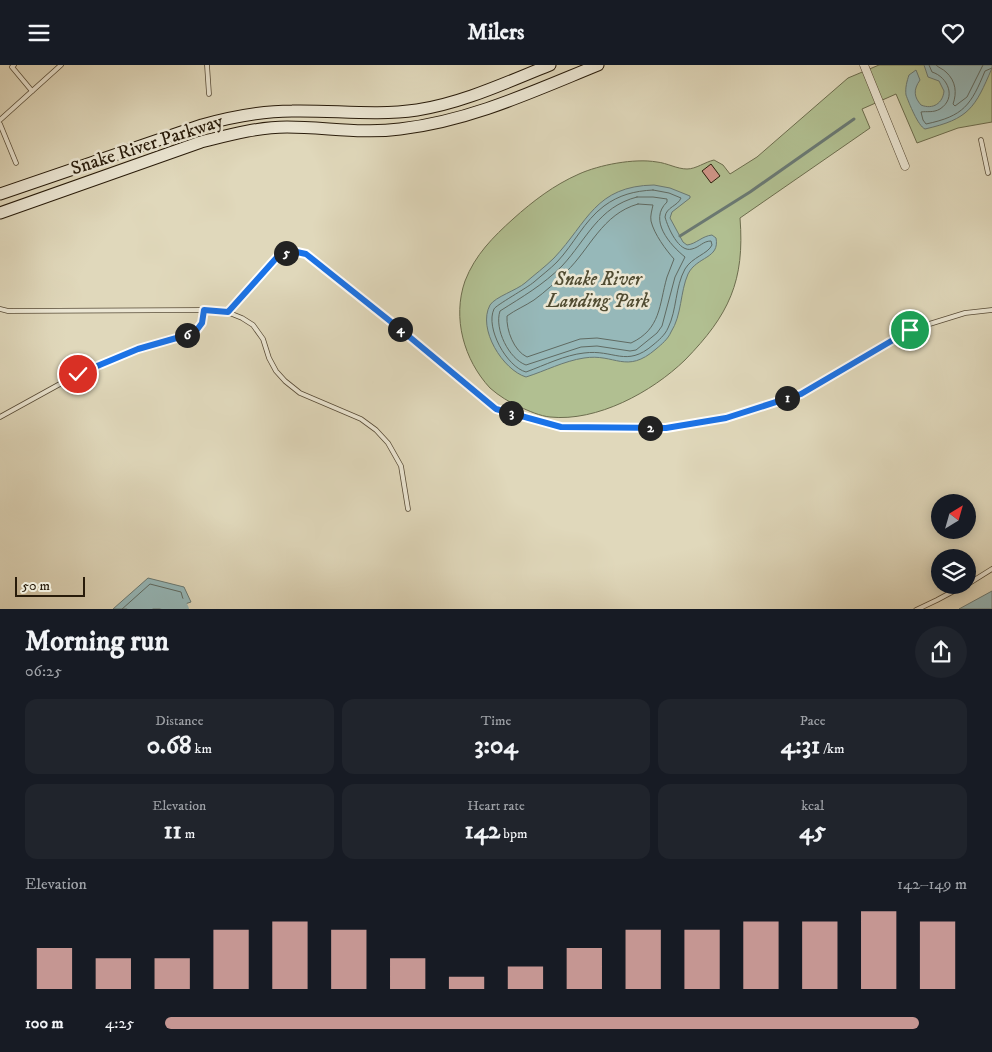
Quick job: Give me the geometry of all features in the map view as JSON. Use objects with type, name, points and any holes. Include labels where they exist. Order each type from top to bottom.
[{"type":"street","name":"Snake River Parkway","points":[[0,194],[202,125],[232,117],[262,112],[292,111],[367,114],[419,110],[477,94],[550,65]]},
{"type":"street","name":"Snake River Parkway","points":[[0,213],[192,145],[229,135],[260,129],[287,127],[360,131],[400,130],[444,122],[481,112],[598,65]]},
{"type":"street","points":[[864,65],[905,166]]},
{"type":"lane","points":[[14,65],[12,67],[32,91]]},
{"type":"lane","points":[[0,120],[61,65]]},
{"type":"lane","points":[[207,65],[209,94]]},
{"type":"lane","points":[[0,124],[16,163]]},
{"type":"lane","points":[[981,140],[988,173]]},
{"type":"lane","points":[[228,312],[279,255],[292,251],[306,254],[496,409],[561,427],[666,428],[726,418],[801,394],[910,330],[965,313],[992,310]]},
{"type":"lane","points":[[0,309],[8,311],[204,310],[228,312],[242,318],[253,325],[263,339],[268,358],[285,381],[300,393],[361,419],[376,430],[388,443],[400,466],[408,509]]},
{"type":"lane","points":[[0,417],[78,374],[109,360],[196,331],[202,323],[204,310]]},
{"type":"lane","points":[[976,578],[992,569]]},
{"type":"lane","points":[[916,609],[949,594]]},
{"type":"green space","name":"Snake River Landing Park","points":[[879,65],[992,65],[992,122],[958,128],[917,143],[896,94],[862,109],[870,128],[740,218],[740,260],[736,279],[731,296],[713,328],[672,372],[657,383],[623,402],[605,410],[586,415],[550,417],[527,410],[504,399],[490,388],[481,377],[467,352],[460,324],[461,295],[465,281],[479,255],[492,240],[536,200],[552,188],[579,174],[606,165],[627,162],[657,162],[687,169],[714,160],[723,165],[730,174],[757,157],[848,78]]},
{"type":"water","points":[[924,65],[992,65],[992,68],[981,93],[969,110],[952,121],[925,129],[917,119],[906,95],[909,75],[916,70],[920,80],[915,93],[921,105],[930,107],[937,104],[942,99],[944,91],[939,81],[928,77]]},
{"type":"water","points":[[654,185],[670,188],[690,196],[672,212],[670,218],[683,242],[687,245],[712,235],[716,238],[715,250],[692,268],[688,274],[675,325],[668,337],[646,357],[636,361],[628,362],[595,357],[584,358],[526,377],[517,373],[494,347],[487,325],[490,305],[496,299],[521,286],[551,261],[566,245],[585,219],[605,199],[634,187]]},
{"type":"water","points":[[148,578],[184,587],[191,602],[170,609],[113,609]]},
{"type":"water","points":[[992,591],[992,609],[959,609]]},
{"type":"building","points":[[711,164],[720,176],[711,183],[702,171]]},
{"type":"waterway","points":[[680,236],[750,192],[854,119]]},
{"type":"waterway","points":[[137,609],[154,596],[178,606],[180,609]]},
{"type":"route","points":[[78,374],[138,349],[196,331],[202,323],[204,310],[228,312],[236,300],[279,255],[292,251],[306,254],[496,409],[561,427],[666,428],[726,418],[801,394],[910,330]]}]
